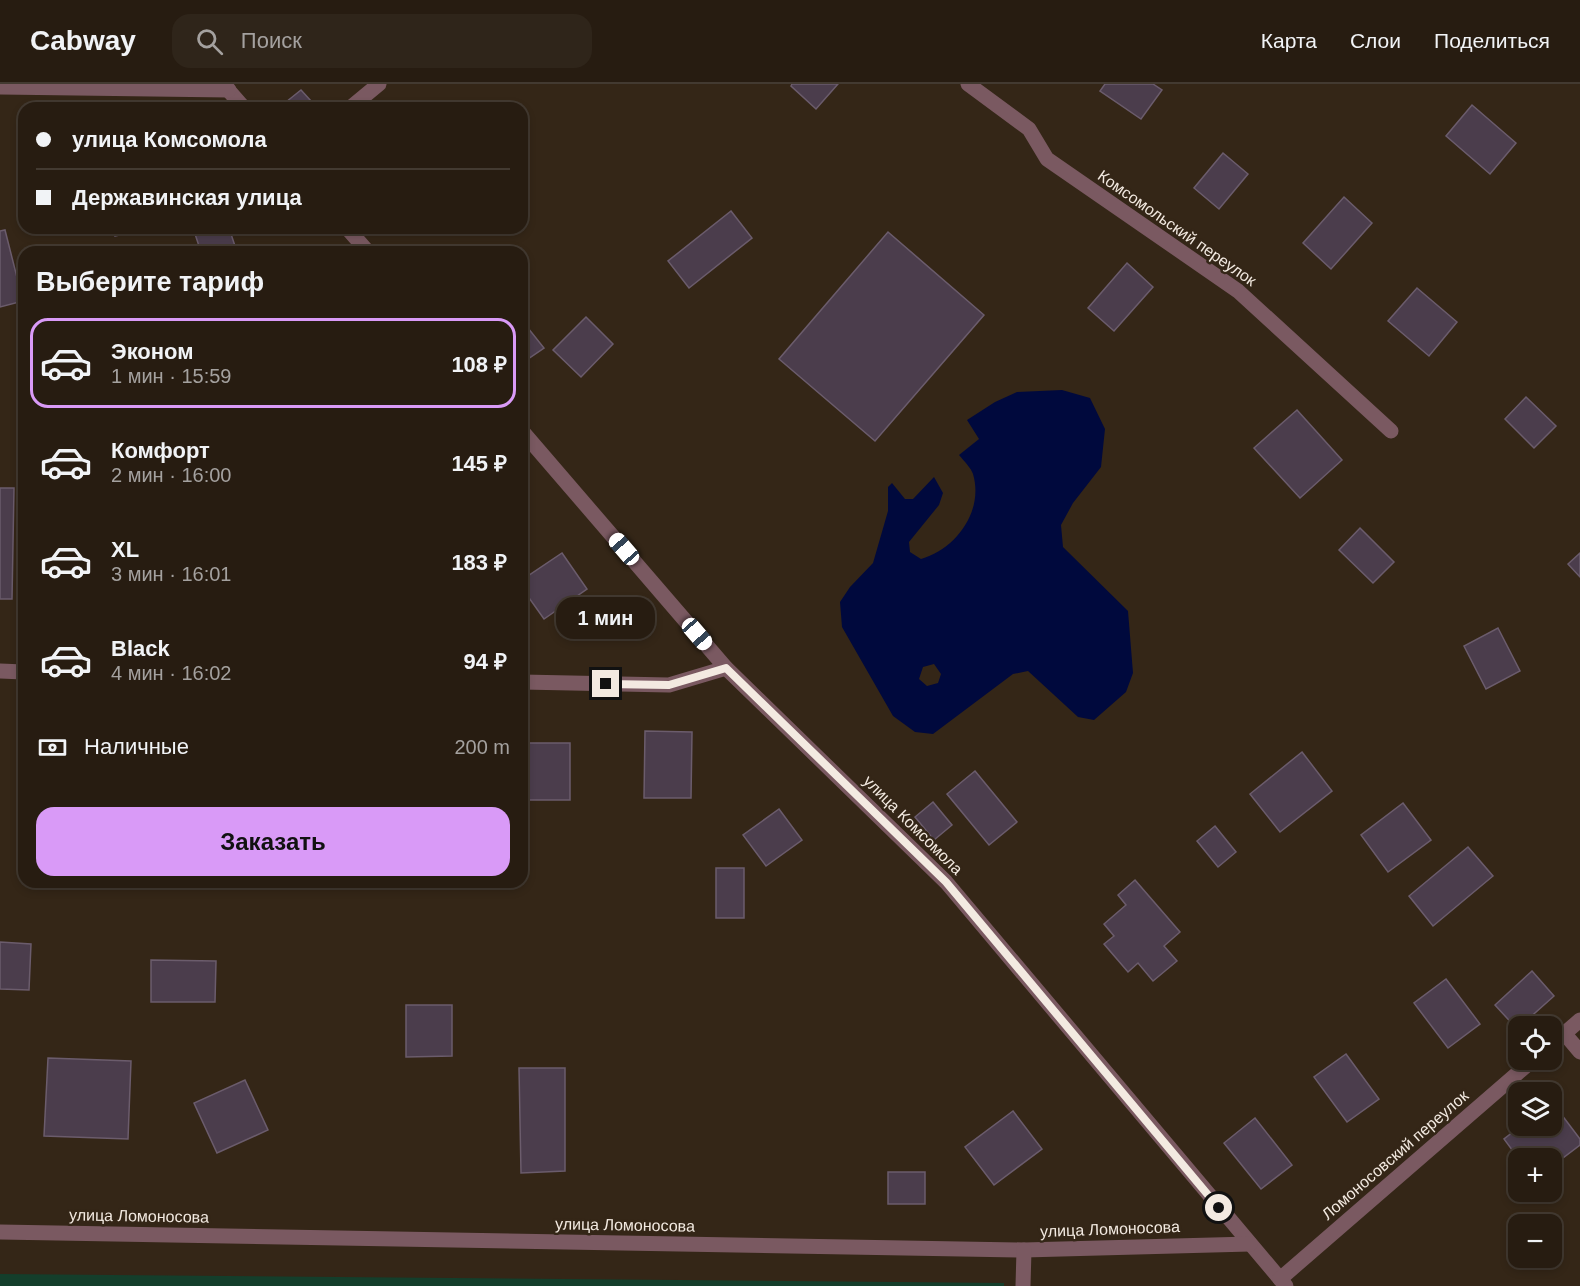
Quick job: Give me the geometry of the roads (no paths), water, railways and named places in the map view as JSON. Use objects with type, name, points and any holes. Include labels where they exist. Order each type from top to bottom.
[{"type":"street","points":[[357,102],[379,84]]},
{"type":"street","name":"Комсомольский переулок","points":[[968,84],[1029,129],[1047,159],[1238,291],[1391,431]]},
{"type":"street","points":[[0,87],[226,87],[239,102]]},
{"type":"street","points":[[352,234],[363,246]]},
{"type":"street","name":"улица Комсомола","points":[[528,438],[726,668],[946,882],[1283,1282]]},
{"type":"street","points":[[528,682],[669,685],[726,668]]},
{"type":"street","points":[[0,671],[18,672]]},
{"type":"street","points":[[1580,1020],[1564,1033],[1580,1052]]},
{"type":"street","name":"Ломоносовский переулок","points":[[1283,1282],[1522,1070]]},
{"type":"street","name":"улица Ломоносова","points":[[0,1232],[1024,1250],[1250,1244]]},
{"type":"street","points":[[1023,1286],[1024,1250]]}]
